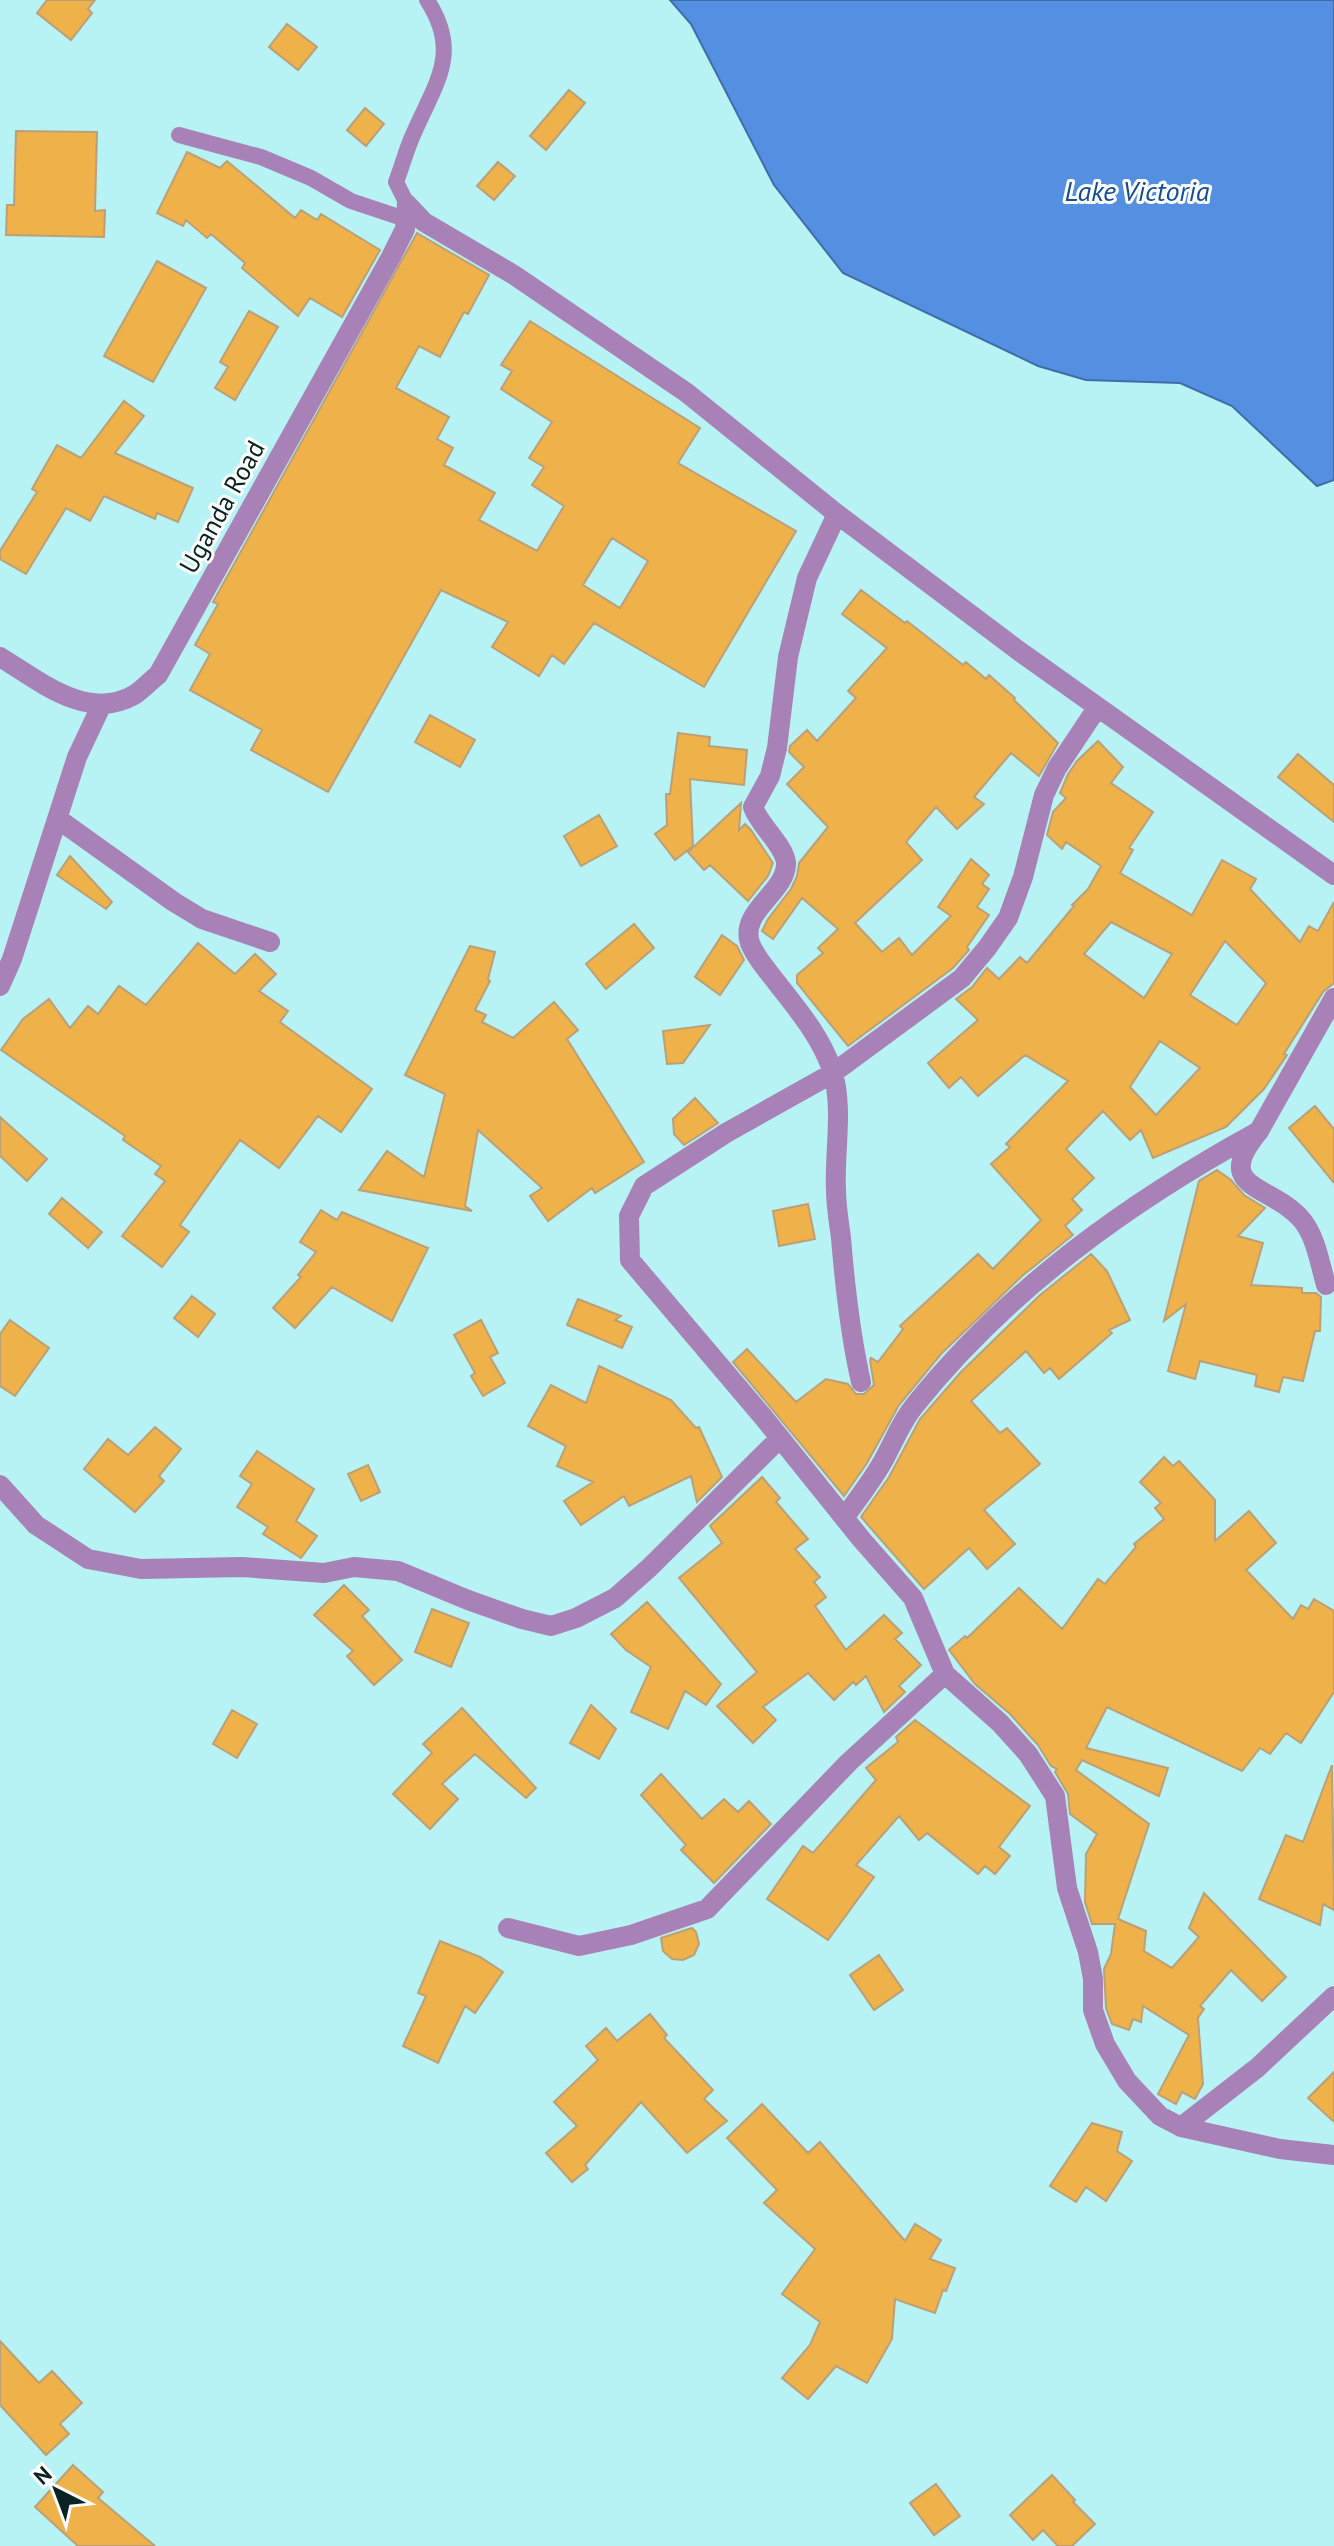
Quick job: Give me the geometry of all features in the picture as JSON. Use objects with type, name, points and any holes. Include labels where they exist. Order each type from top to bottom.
[{"type":"street","points":[[406,212],[514,275],[687,393],[837,514],[1097,708],[1334,875]]},
{"type":"street","name":"Uganda Road","points":[[102,704],[133,696],[158,675],[391,257],[405,229],[406,212]]},
{"type":"street","points":[[837,514],[807,578],[788,657],[777,748],[770,776],[756,796],[753,807],[757,819],[782,850],[786,860],[785,875],[763,904],[749,931],[756,953],[822,1045],[833,1073],[836,1191],[844,1287],[861,1382]]},
{"type":"street","points":[[0,657],[60,694],[102,704],[77,757],[12,959],[0,986]]},
{"type":"street","points":[[1097,708],[1057,768],[1044,795],[1023,877],[1008,918],[962,978],[833,1073],[726,1133],[644,1186],[629,1216],[630,1260],[913,1598],[945,1674],[1000,1723],[1028,1754],[1055,1796],[1067,1888],[1088,1952],[1093,1979],[1093,2010],[1105,2044],[1127,2081],[1160,2116],[1181,2127],[1280,2149],[1334,2155]]},
{"type":"street","points":[[58,819],[193,913],[270,942]]},
{"type":"street","points":[[1326,1285],[1311,1237],[1302,1221],[1242,1175],[1239,1163],[1243,1150],[1259,1131],[1334,998]]},
{"type":"street","points":[[844,1518],[882,1463],[912,1408],[942,1373],[1034,1283],[1081,1243],[1134,1205],[1259,1131]]},
{"type":"street","points":[[0,1485],[36,1525],[88,1559],[141,1569],[242,1567],[324,1573],[354,1567],[398,1571],[481,1605],[551,1626],[576,1618],[615,1598],[780,1438]]},
{"type":"street","points":[[508,1928],[579,1946],[631,1935],[707,1909],[849,1762],[945,1674]]},
{"type":"street","points":[[1181,2127],[1257,2068],[1334,1996]]},
{"type":"lane","points":[[179,135],[261,157],[311,178],[351,201],[406,212],[396,182],[413,134],[430,101],[445,51],[441,26],[427,0]]},
{"type":"water","name":"Lake Victoria","points":[[670,0],[1334,0],[1334,480],[1317,486],[1232,406],[1180,383],[1086,380],[1038,366],[843,273],[774,185],[691,24]]},
{"type":"building","points":[[47,0],[95,0],[88,9],[92,13],[71,40],[37,13]]},
{"type":"building","points":[[287,24],[317,47],[298,70],[269,47]]},
{"type":"building","points":[[569,90],[585,103],[546,150],[530,136]]},
{"type":"building","points":[[365,108],[384,124],[366,146],[347,130]]},
{"type":"building","points":[[16,131],[97,132],[95,211],[105,210],[104,237],[6,235],[7,205],[14,205]]},
{"type":"building","points":[[187,152],[220,168],[227,161],[295,218],[301,210],[317,220],[321,214],[380,250],[342,317],[310,298],[298,316],[242,268],[245,263],[211,234],[207,238],[186,220],[183,226],[157,213]]},
{"type":"building","points":[[498,162],[515,176],[494,200],[477,186]]},
{"type":"building","points":[[417,233],[489,275],[468,314],[464,312],[440,357],[419,346],[396,388],[449,417],[437,439],[453,448],[444,465],[495,493],[479,520],[537,551],[564,506],[532,485],[544,467],[529,458],[552,422],[501,389],[512,371],[501,365],[530,321],[700,428],[678,463],[796,531],[704,687],[594,623],[564,664],[552,655],[539,676],[492,647],[508,622],[441,590],[328,792],[251,750],[262,730],[190,690],[210,654],[195,645],[218,604],[213,602]],"holes":[[[612,538],[648,561],[620,608],[583,585]]]},
{"type":"building","points":[[157,261],[206,288],[153,382],[104,356]]},
{"type":"building","points":[[249,311],[278,327],[235,400],[215,388],[228,367],[220,362]]},
{"type":"building","points":[[124,401],[144,416],[115,453],[193,488],[178,522],[157,513],[155,519],[104,496],[90,521],[66,508],[26,574],[0,559],[0,551],[37,492],[32,489],[57,445],[81,458]]},
{"type":"building","points":[[861,590],[963,665],[966,662],[986,679],[989,675],[1058,743],[1039,776],[1011,753],[974,797],[984,804],[957,829],[936,807],[906,842],[922,860],[855,923],[882,952],[899,938],[912,955],[951,916],[938,907],[971,859],[989,875],[982,884],[989,889],[977,907],[989,915],[967,947],[969,950],[953,968],[848,1046],[797,983],[797,975],[823,953],[818,948],[838,929],[802,898],[773,939],[762,931],[791,889],[799,863],[828,827],[787,784],[804,767],[789,752],[790,746],[807,730],[817,741],[856,698],[848,691],[887,648],[842,614]]},
{"type":"building","points":[[430,715],[475,740],[460,767],[415,742]]},
{"type":"building","points":[[678,733],[710,737],[709,746],[747,750],[744,785],[690,779],[693,846],[675,860],[655,834],[667,825],[666,794],[670,794]]},
{"type":"building","points":[[1098,741],[1123,767],[1111,783],[1153,812],[1129,848],[1133,850],[1120,873],[1192,915],[1222,860],[1256,879],[1250,889],[1300,942],[1309,926],[1318,931],[1334,902],[1334,983],[1323,992],[1264,1089],[1226,1127],[1153,1158],[1141,1130],[1130,1140],[1103,1111],[1066,1149],[1094,1178],[1072,1199],[1082,1210],[1065,1226],[1073,1235],[1022,1276],[941,1354],[899,1405],[867,1463],[844,1496],[733,1362],[747,1349],[796,1402],[826,1379],[848,1384],[856,1394],[864,1394],[874,1385],[871,1358],[878,1362],[903,1329],[900,1326],[978,1254],[993,1269],[1041,1220],[991,1164],[1010,1147],[1006,1144],[1068,1081],[1025,1055],[978,1096],[961,1077],[949,1088],[928,1063],[978,1020],[956,999],[972,987],[987,968],[999,979],[1020,957],[1027,963],[1088,889],[1101,866],[1066,842],[1062,849],[1047,835],[1053,812],[1066,798],[1060,793],[1077,761]],"holes":[[[1111,922],[1172,954],[1144,998],[1084,954]],[[1225,941],[1266,983],[1237,1025],[1190,995]],[[1160,1041],[1200,1068],[1156,1115],[1130,1087]]]},
{"type":"building","points":[[1298,754],[1334,785],[1334,822],[1278,777]]},
{"type":"building","points":[[741,803],[739,830],[745,824],[773,863],[768,876],[748,901],[710,865],[704,870],[688,852]]},
{"type":"building","points":[[599,815],[617,846],[581,866],[564,836]]},
{"type":"building","points":[[70,856],[112,902],[106,909],[57,875]]},
{"type":"building","points":[[634,924],[654,948],[606,989],[586,964]]},
{"type":"building","points":[[722,935],[737,946],[744,960],[720,995],[695,977]]},
{"type":"building","points":[[198,943],[235,974],[255,954],[276,974],[259,991],[288,1011],[280,1022],[372,1089],[341,1132],[318,1116],[279,1168],[240,1140],[180,1225],[189,1232],[162,1267],[122,1236],[165,1181],[155,1174],[161,1166],[123,1140],[125,1136],[1,1050],[23,1019],[49,999],[70,1028],[88,1006],[98,1014],[119,986],[146,1005]]},
{"type":"building","points":[[470,946],[495,952],[490,981],[475,1010],[486,1015],[482,1022],[513,1038],[554,1002],[578,1030],[567,1039],[644,1162],[595,1193],[592,1188],[548,1221],[530,1196],[542,1188],[478,1130],[465,1206],[472,1211],[359,1190],[387,1151],[424,1177],[445,1094],[405,1075]]},
{"type":"building","points":[[710,1025],[683,1063],[667,1064],[663,1031]]},
{"type":"building","points":[[695,1098],[718,1123],[684,1145],[674,1134],[673,1119]]},
{"type":"building","points":[[1315,1106],[1334,1129],[1334,1183],[1289,1128]]},
{"type":"building","points":[[0,1117],[47,1159],[27,1181],[0,1156]]},
{"type":"building","points":[[1217,1170],[1244,1195],[1265,1208],[1238,1236],[1263,1243],[1251,1285],[1302,1288],[1302,1293],[1316,1293],[1321,1297],[1320,1331],[1315,1331],[1303,1381],[1283,1377],[1279,1392],[1255,1386],[1257,1375],[1200,1361],[1195,1379],[1168,1371],[1186,1304],[1164,1321],[1199,1181]]},
{"type":"building","points":[[62,1198],[102,1232],[88,1248],[49,1214]]},
{"type":"building","points":[[808,1204],[815,1239],[779,1246],[773,1211]]},
{"type":"building","points":[[321,1210],[337,1220],[342,1212],[428,1248],[392,1321],[332,1287],[295,1328],[273,1308],[301,1277],[298,1275],[316,1252],[300,1242]]},
{"type":"building","points":[[1091,1254],[1107,1271],[1130,1320],[1109,1330],[1112,1333],[1059,1379],[1050,1368],[1044,1373],[1026,1351],[971,1401],[1000,1433],[1007,1428],[1040,1464],[984,1510],[1015,1544],[987,1569],[969,1548],[924,1589],[861,1517],[889,1477],[920,1419],[961,1372],[1039,1296]]},
{"type":"building","points":[[192,1296],[215,1314],[198,1337],[174,1318]]},
{"type":"building","points":[[578,1299],[621,1316],[615,1320],[632,1327],[622,1348],[567,1325]]},
{"type":"building","points":[[10,1320],[49,1348],[15,1396],[0,1386],[0,1334]]},
{"type":"building","points":[[481,1320],[498,1353],[490,1357],[505,1383],[483,1396],[471,1376],[475,1373],[454,1335]]},
{"type":"building","points":[[599,1366],[671,1400],[696,1428],[699,1427],[722,1477],[697,1502],[691,1476],[629,1506],[624,1496],[581,1525],[564,1501],[593,1482],[557,1466],[566,1446],[528,1426],[551,1385],[586,1403]]},
{"type":"building","points":[[155,1427],[181,1449],[159,1476],[164,1481],[135,1512],[84,1469],[108,1439],[128,1455]]},
{"type":"building","points":[[257,1451],[314,1489],[296,1521],[317,1536],[301,1558],[263,1534],[268,1527],[237,1507],[252,1484],[240,1476]]},
{"type":"building","points":[[1164,1457],[1173,1466],[1179,1461],[1215,1500],[1215,1541],[1249,1511],[1276,1543],[1246,1570],[1293,1619],[1301,1605],[1308,1609],[1314,1599],[1334,1611],[1334,1692],[1301,1743],[1286,1733],[1270,1754],[1260,1748],[1242,1771],[1107,1707],[1086,1748],[1168,1768],[1159,1796],[1082,1760],[1076,1770],[1149,1824],[1118,1919],[1146,1931],[1144,1951],[1172,1968],[1199,1937],[1189,1928],[1204,1893],[1286,1977],[1262,2001],[1231,1970],[1200,2006],[1204,2009],[1198,2018],[1203,2084],[1195,2099],[1182,2092],[1176,2104],[1158,2094],[1189,2035],[1143,2006],[1141,2022],[1133,2019],[1129,2030],[1112,2024],[1106,2008],[1104,1969],[1111,1954],[1115,1924],[1092,1924],[1085,1902],[1086,1854],[1097,1834],[1070,1814],[1068,1794],[1055,1772],[1057,1769],[1051,1766],[1038,1745],[1010,1714],[975,1684],[949,1650],[965,1636],[967,1638],[1019,1588],[1062,1629],[1098,1579],[1105,1584],[1136,1547],[1134,1544],[1164,1519],[1155,1508],[1161,1503],[1140,1482]]},
{"type":"building","points":[[368,1465],[380,1492],[361,1501],[348,1474]]},
{"type":"building","points":[[762,1477],[780,1498],[776,1502],[808,1539],[795,1549],[820,1577],[814,1582],[826,1597],[815,1606],[846,1650],[884,1615],[902,1633],[895,1639],[921,1665],[899,1686],[905,1692],[884,1712],[866,1676],[856,1685],[853,1682],[834,1700],[808,1673],[763,1707],[776,1720],[753,1743],[717,1706],[757,1672],[679,1578],[722,1543],[710,1526]]},
{"type":"building","points":[[344,1585],[369,1610],[362,1616],[402,1660],[374,1685],[347,1656],[353,1651],[314,1615]]},
{"type":"building","points":[[647,1602],[721,1684],[706,1705],[685,1691],[668,1729],[631,1712],[651,1667],[626,1650],[611,1634]]},
{"type":"building","points":[[432,1609],[469,1623],[451,1667],[415,1652]]},
{"type":"building","points":[[591,1705],[616,1729],[599,1759],[570,1743]]},
{"type":"building","points":[[462,1708],[536,1788],[526,1798],[475,1754],[442,1784],[458,1799],[430,1829],[393,1794],[432,1753],[423,1744]]},
{"type":"building","points":[[232,1710],[257,1724],[237,1758],[213,1744]]},
{"type":"building","points":[[915,1720],[1030,1806],[999,1847],[1010,1856],[995,1874],[985,1866],[978,1874],[927,1833],[919,1840],[899,1816],[856,1865],[874,1877],[828,1940],[767,1899],[803,1846],[813,1853],[876,1780],[866,1768],[898,1742],[896,1737]]},
{"type":"building","points":[[1332,1765],[1334,1910],[1323,1904],[1320,1925],[1259,1899],[1286,1835],[1303,1842]]},
{"type":"building","points":[[661,1774],[702,1819],[724,1799],[738,1812],[749,1801],[771,1824],[714,1883],[681,1850],[686,1845],[641,1795]]},
{"type":"building","points":[[692,1928],[699,1944],[694,1955],[683,1960],[672,1959],[663,1951],[661,1938]]},
{"type":"building","points":[[440,1941],[480,1957],[503,1972],[475,2013],[465,2006],[438,2063],[403,2046],[426,1996],[418,1993]]},
{"type":"building","points":[[879,1955],[903,1990],[874,2010],[850,1975]]},
{"type":"building","points":[[650,2014],[667,2035],[664,2038],[713,2090],[704,2099],[727,2121],[687,2153],[641,2102],[585,2165],[588,2169],[572,2182],[546,2153],[577,2126],[554,2102],[598,2060],[586,2046],[606,2028],[617,2041]]},
{"type":"building","points":[[1334,2072],[1334,2122],[1308,2098]]},
{"type":"building","points":[[762,2104],[808,2153],[820,2142],[905,2241],[915,2224],[941,2240],[930,2259],[955,2268],[935,2313],[895,2299],[892,2339],[867,2383],[836,2366],[808,2399],[782,2378],[810,2345],[820,2322],[782,2294],[815,2249],[764,2203],[777,2190],[727,2138]]},
{"type":"building","points":[[1092,2123],[1122,2132],[1117,2151],[1132,2161],[1106,2201],[1086,2187],[1076,2202],[1050,2186]]},
{"type":"building","points":[[0,2341],[39,2383],[52,2371],[82,2403],[60,2424],[69,2434],[46,2455],[0,2405]]},
{"type":"building","points":[[73,2465],[103,2492],[98,2498],[155,2546],[78,2546],[35,2507]]},
{"type":"building","points":[[1052,2475],[1095,2524],[1072,2546],[1058,2546],[1043,2530],[1033,2540],[1010,2515]]},
{"type":"building","points":[[936,2484],[960,2516],[934,2535],[910,2503]]}]
